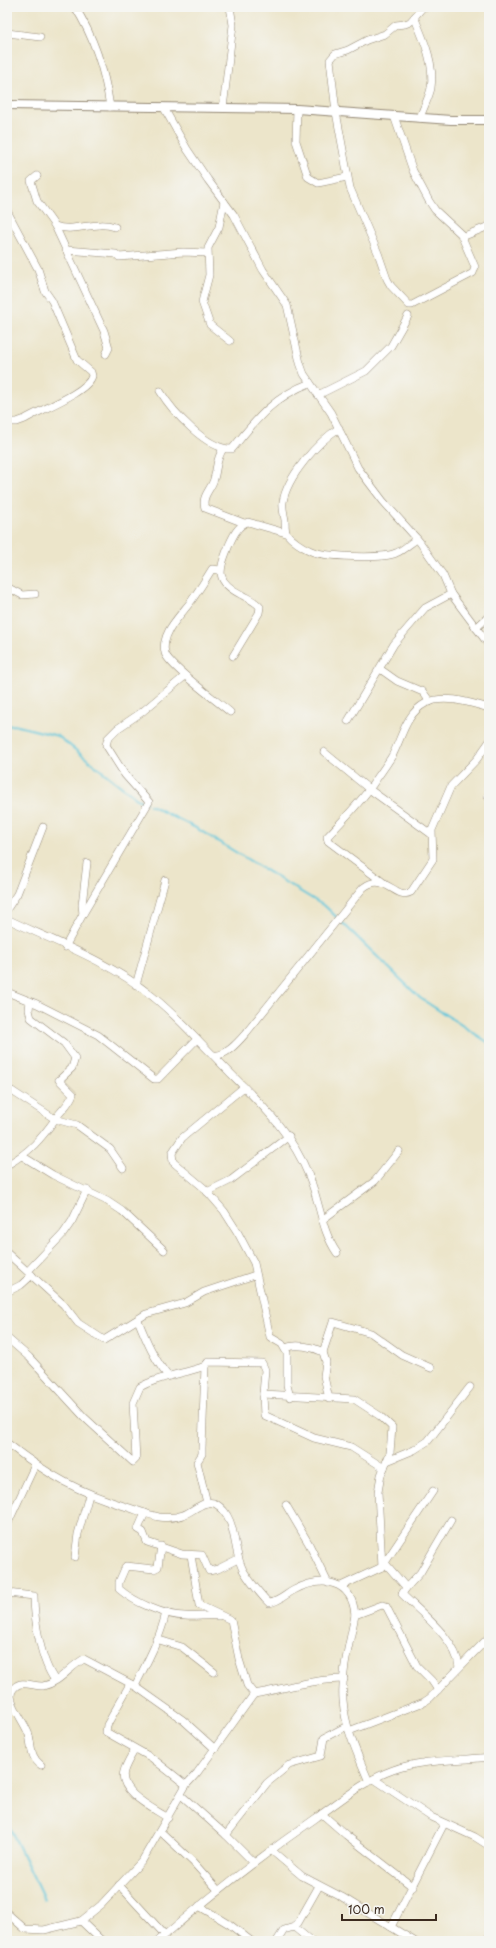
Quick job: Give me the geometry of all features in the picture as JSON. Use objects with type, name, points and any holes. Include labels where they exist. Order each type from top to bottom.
[{"type":"main road","points":[[7,105],[298,109],[420,118],[489,120]]},
{"type":"street","points":[[75,7],[82,19],[100,62],[106,81],[110,107]]},
{"type":"street","points":[[223,108],[232,41],[233,25],[230,7]]},
{"type":"street","points":[[394,116],[413,171],[435,210],[463,236],[462,237],[475,270],[412,305],[409,305],[391,286],[387,279],[347,177],[336,112],[330,60],[332,56],[385,34],[396,25],[405,24],[415,18],[423,7],[436,7]]},
{"type":"street","points":[[415,18],[426,44],[432,72],[431,89],[420,118]]},
{"type":"street","points":[[7,33],[40,37]]},
{"type":"street","points":[[164,108],[187,149],[234,215],[263,270],[287,305],[300,363],[310,383],[339,428],[358,468],[383,501],[417,539],[443,575],[452,594],[489,645]]},
{"type":"street","points":[[298,109],[296,141],[308,177],[318,183],[347,177]]},
{"type":"street","points":[[37,176],[31,181],[37,201],[55,226],[104,330],[109,348],[106,354]]},
{"type":"street","points":[[224,202],[219,227],[208,248],[207,253],[210,275],[202,299],[204,311],[210,325],[230,341]]},
{"type":"street","points":[[7,211],[38,269],[45,290],[52,302],[77,360],[91,372],[92,376],[87,384],[76,392],[25,419],[17,422],[7,422]]},
{"type":"street","points":[[55,226],[60,228],[104,224],[115,227]]},
{"type":"street","points":[[462,237],[489,226]]},
{"type":"street","points":[[67,250],[116,254],[120,257],[176,252],[207,253]]},
{"type":"street","points":[[318,395],[366,371],[392,346],[408,316]]},
{"type":"street","points":[[160,391],[168,404],[186,423],[223,449],[232,449],[250,426],[280,397],[310,383]]},
{"type":"street","points":[[286,532],[283,505],[286,493],[301,465],[308,456],[322,441],[339,428]]},
{"type":"street","points":[[223,449],[216,465],[214,480],[203,503],[204,508],[244,523],[248,522],[286,532],[295,541],[312,551],[322,554],[354,556],[391,555],[417,539]]},
{"type":"street","points":[[233,656],[260,607],[256,602],[232,590],[224,583],[220,570],[230,543],[238,528],[244,523]]},
{"type":"street","points":[[220,570],[212,569],[191,601],[180,614],[165,641],[165,654],[178,671],[230,712]]},
{"type":"street","points":[[7,587],[22,595],[35,594]]},
{"type":"street","points":[[348,721],[394,644],[419,613],[432,603],[452,594]]},
{"type":"street","points":[[476,628],[489,616]]},
{"type":"street","points":[[380,669],[397,681],[423,692],[430,702]]},
{"type":"street","points":[[65,947],[149,802],[125,775],[106,745],[108,738],[117,729],[142,712],[185,676]]},
{"type":"street","points":[[489,708],[472,703],[449,700],[430,702],[419,709],[405,725],[392,756],[369,789],[327,839],[385,884],[402,894],[411,892],[433,859],[431,834],[436,818],[453,782],[477,758],[489,742]]},
{"type":"street","points":[[324,752],[369,789],[431,834]]},
{"type":"street","points":[[7,909],[17,894],[43,828]]},
{"type":"street","points":[[83,914],[82,905],[87,863]]},
{"type":"street","points":[[136,984],[165,880]]},
{"type":"street","points":[[213,1055],[220,1055],[232,1047],[246,1033],[290,977],[331,929],[362,888],[369,883],[377,882],[385,884]]},
{"type":"street","points":[[7,919],[102,964],[136,984],[181,1020],[197,1039],[278,1122],[289,1136],[310,1176],[327,1237],[337,1253]]},
{"type":"street","points":[[7,992],[30,1001],[98,1035],[154,1080],[158,1079],[197,1039]]},
{"type":"street","points":[[7,1165],[22,1156],[34,1146],[70,1104],[73,1094],[59,1080],[72,1068],[74,1058],[64,1043],[31,1018],[28,1010],[30,1001]]},
{"type":"street","points":[[244,1087],[182,1138],[172,1153],[172,1162],[207,1192],[224,1211],[254,1263],[255,1275],[270,1337],[282,1344],[287,1353],[287,1384],[290,1397]]},
{"type":"street","points":[[7,1093],[12,1091],[55,1120],[77,1125],[110,1149],[123,1168]]},
{"type":"street","points":[[207,1192],[231,1180],[289,1136]]},
{"type":"street","points":[[322,1220],[374,1181],[398,1151]]},
{"type":"street","points":[[22,1156],[53,1175],[87,1190],[122,1211],[164,1250]]},
{"type":"street","points":[[7,1292],[21,1285],[63,1234],[72,1221],[87,1190]]},
{"type":"street","points":[[7,1253],[64,1305],[78,1323],[104,1340],[155,1311],[185,1303],[204,1292],[255,1275]]},
{"type":"street","points":[[138,1320],[150,1350],[159,1366],[168,1376]]},
{"type":"street","points":[[329,1399],[324,1376],[326,1362],[323,1352],[333,1322],[371,1333],[402,1355],[431,1368]]},
{"type":"street","points":[[7,1338],[29,1357],[84,1417],[133,1462],[136,1459],[132,1403],[140,1387],[168,1376],[188,1372],[205,1366],[208,1362],[262,1364],[265,1370],[263,1394],[264,1415],[314,1438],[351,1447],[386,1464]]},
{"type":"street","points":[[285,1348],[292,1345],[316,1349],[323,1352]]},
{"type":"street","points":[[205,1366],[202,1454],[198,1462],[207,1503]]},
{"type":"street","points":[[386,1464],[428,1441],[470,1388]]},
{"type":"street","points":[[263,1394],[290,1397],[329,1399],[345,1397],[354,1399],[388,1422],[392,1427],[390,1453],[378,1483],[383,1565],[406,1588]]},
{"type":"street","points":[[7,1443],[35,1466],[60,1481],[89,1495],[145,1513],[172,1517],[183,1515],[212,1502],[223,1509],[233,1529],[238,1559],[243,1570],[269,1603],[276,1601],[306,1585],[328,1583],[341,1586],[350,1596],[354,1606],[355,1615],[344,1680],[343,1700],[348,1729],[372,1780],[444,1824],[475,1837],[489,1846]]},
{"type":"street","points":[[7,1524],[35,1466]]},
{"type":"street","points":[[341,1586],[383,1565],[433,1491]]},
{"type":"street","points":[[75,1557],[78,1534],[89,1495]]},
{"type":"street","points":[[286,1505],[309,1544],[328,1583]]},
{"type":"street","points":[[145,1513],[138,1529],[143,1532],[147,1542],[182,1554],[191,1556],[202,1555],[209,1571],[218,1569],[238,1559]]},
{"type":"street","points":[[451,1520],[416,1579],[402,1594],[442,1633],[457,1654],[459,1667]]},
{"type":"street","points":[[161,1546],[158,1567],[154,1569],[126,1566],[118,1586],[125,1594],[143,1605],[184,1617],[203,1614],[228,1618]]},
{"type":"street","points":[[191,1556],[199,1605],[203,1614]]},
{"type":"street","points":[[7,1590],[34,1596],[38,1630],[46,1664],[48,1671],[55,1680]]},
{"type":"street","points":[[199,1605],[228,1618],[233,1623],[239,1659],[247,1685],[254,1694]]},
{"type":"street","points":[[355,1615],[382,1605],[386,1606],[417,1666],[432,1681],[438,1690]]},
{"type":"street","points":[[166,1612],[164,1622],[156,1639],[150,1658],[105,1729],[108,1734],[162,1765],[186,1785]]},
{"type":"street","points":[[226,1835],[267,1783],[289,1765],[320,1756],[324,1738],[424,1702],[438,1690],[489,1637]]},
{"type":"street","points":[[156,1639],[182,1647],[214,1672]]},
{"type":"street","points":[[12,1689],[26,1683],[43,1686],[55,1680],[84,1659],[132,1685],[183,1720],[215,1749]]},
{"type":"street","points":[[7,1914],[25,1929],[37,1930],[81,1921],[101,1905],[142,1861],[186,1785],[215,1749],[254,1694],[306,1682],[327,1679],[344,1680]]},
{"type":"street","points":[[7,1682],[12,1689],[11,1696],[29,1736],[29,1745],[33,1755],[40,1765]]},
{"type":"street","points":[[135,1749],[124,1771],[123,1776],[126,1789],[168,1818]]},
{"type":"street","points":[[158,1941],[218,1890],[271,1850],[372,1780],[393,1770],[411,1765],[489,1757]]},
{"type":"street","points":[[181,1795],[226,1835],[254,1863]]},
{"type":"street","points":[[322,1814],[346,1835],[413,1887]]},
{"type":"street","points":[[391,1927],[413,1887],[444,1824]]},
{"type":"street","points":[[160,1831],[193,1862],[218,1890]]},
{"type":"street","points":[[271,1850],[302,1876],[318,1886],[342,1897],[414,1941]]},
{"type":"street","points":[[120,1885],[165,1935]]},
{"type":"street","points":[[277,1941],[284,1930],[294,1927],[302,1918],[318,1886]]},
{"type":"street","points":[[199,1906],[229,1924],[251,1941]]},
{"type":"street","points":[[81,1921],[102,1941]]},
{"type":"street","points":[[294,1927],[311,1941]]},
{"type":"street","points":[[486,1941],[489,1938]]},
{"type":"waterway","points":[[7,726],[14,725],[58,736],[137,799],[146,803]]},
{"type":"waterway","points":[[150,805],[196,828],[326,907],[420,998],[489,1043]]},
{"type":"waterway","points":[[7,1822],[44,1899]]}]
